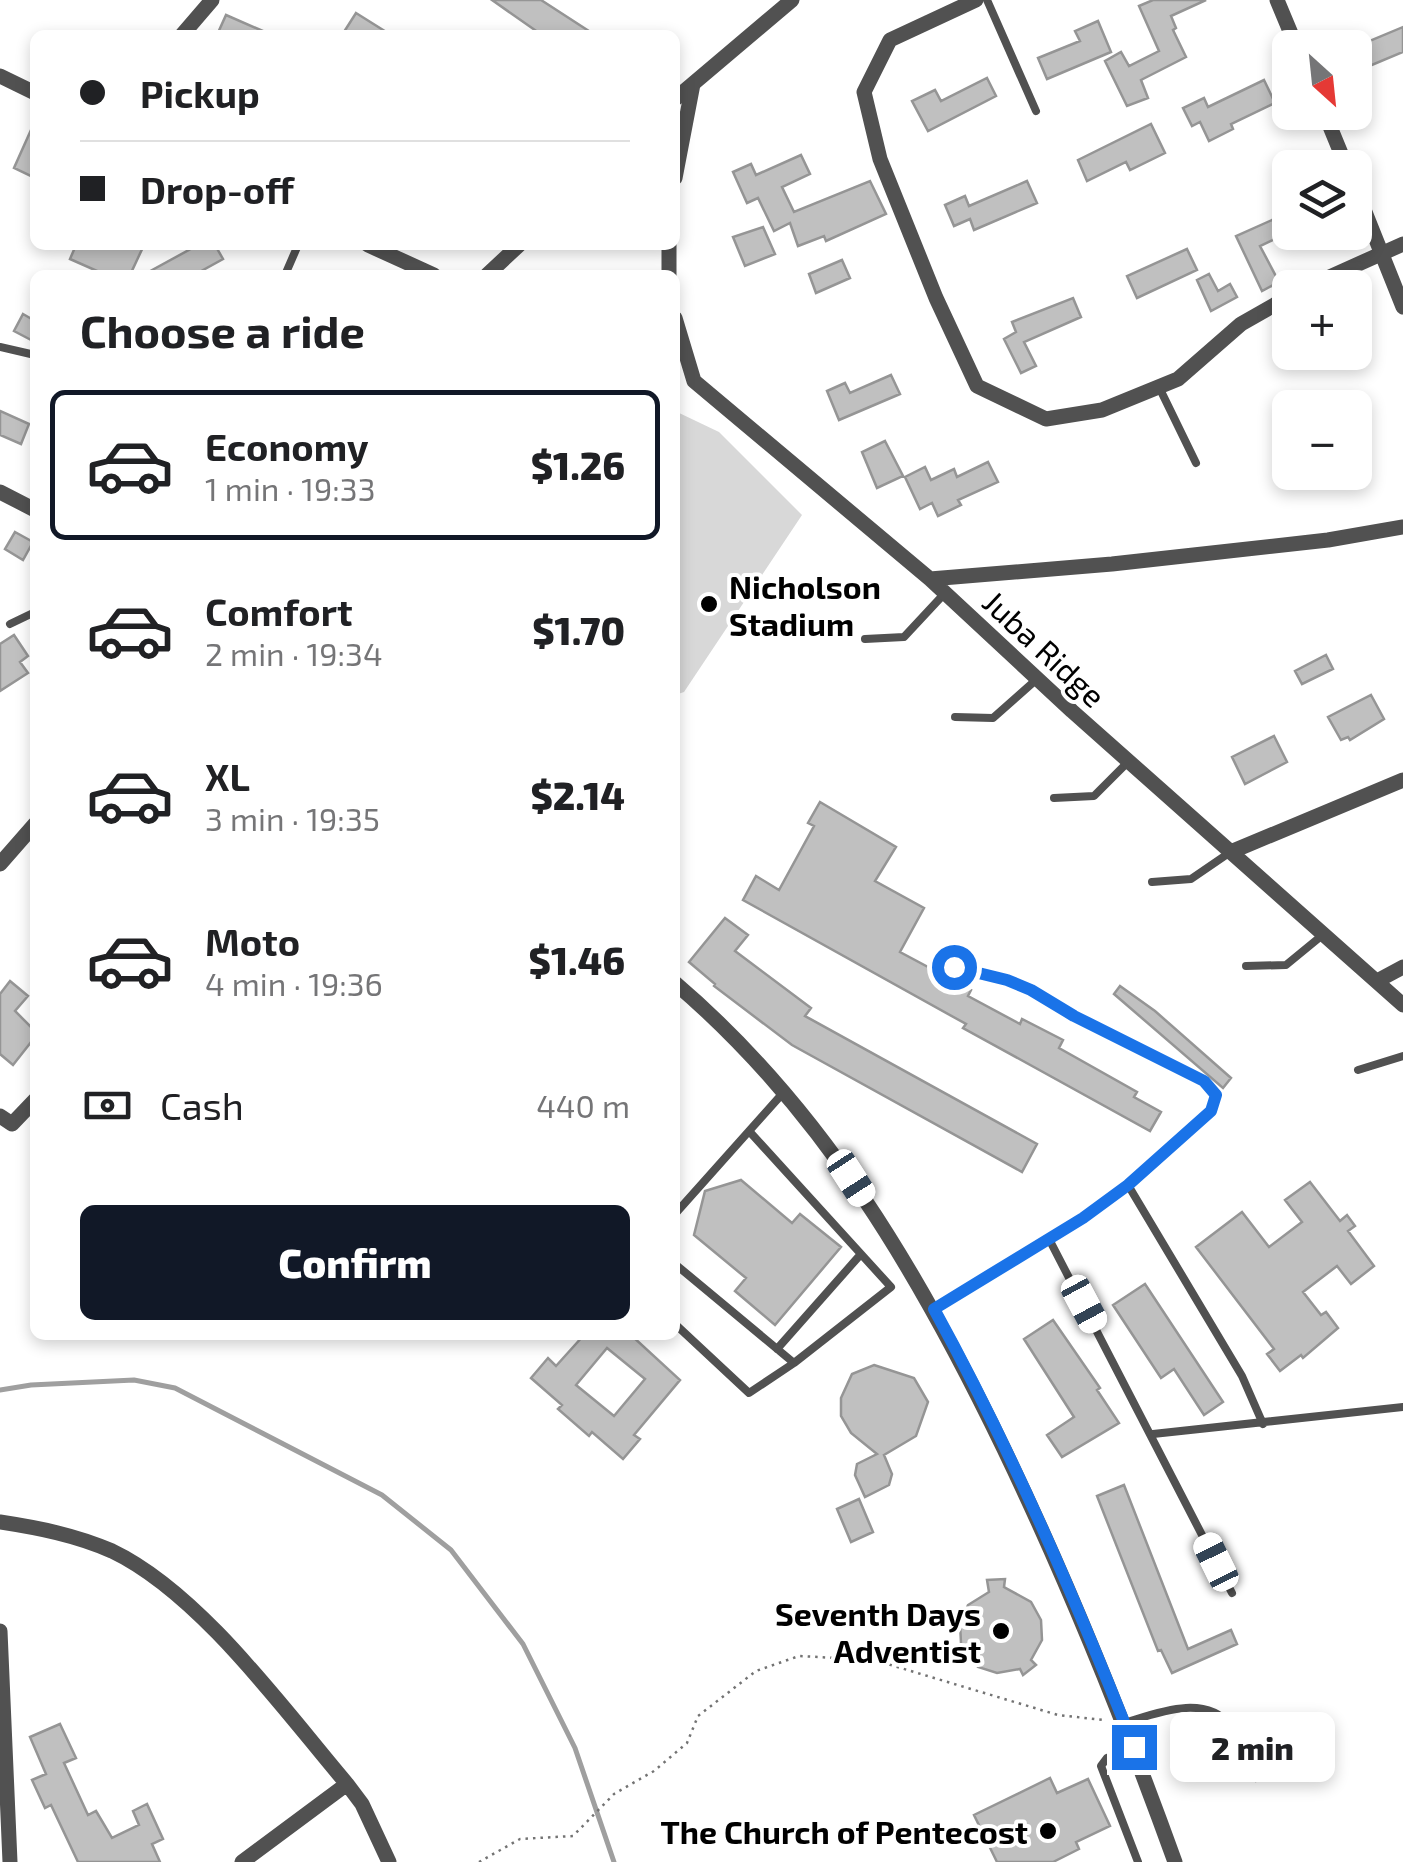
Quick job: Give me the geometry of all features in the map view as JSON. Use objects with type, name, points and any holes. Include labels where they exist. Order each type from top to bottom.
[{"type":"street","points":[[186,30],[212,0]]},
{"type":"street","points":[[680,94],[792,0]]},
{"type":"street","points":[[976,0],[890,40],[864,92],[880,159],[936,298],[977,386],[1046,418],[1102,410],[1178,379],[1241,324],[1272,306]]},
{"type":"street","points":[[1277,0],[1290,30]]},
{"type":"street","points":[[0,76],[30,91]]},
{"type":"street","points":[[680,151],[693,82]]},
{"type":"street","points":[[1372,228],[1403,307]]},
{"type":"street","points":[[1344,270],[1403,244]]},
{"type":"street","points":[[379,250],[423,270]]},
{"type":"street","points":[[492,270],[514,250]]},
{"type":"street","points":[[680,335],[694,381]]},
{"type":"street","points":[[680,376],[694,381]]},
{"type":"street","name":"Juba Ridge","points":[[694,381],[930,579],[1403,1005]]},
{"type":"street","points":[[0,492],[30,507]]},
{"type":"street","points":[[930,579],[1328,540],[1403,526]]},
{"type":"street","points":[[1233,851],[1403,780]]},
{"type":"street","points":[[0,864],[30,830]]},
{"type":"street","points":[[1377,981],[1403,967]]},
{"type":"street","points":[[680,987],[723,1024],[834,1152],[934,1309],[1036,1517],[1124,1722],[1175,1862]]},
{"type":"street","points":[[0,1116],[12,1124],[30,1105]]},
{"type":"street","points":[[0,1522],[56,1530],[114,1552],[198,1615],[347,1784],[362,1804],[388,1862]]},
{"type":"street","points":[[0,1631],[10,1862]]},
{"type":"street","points":[[242,1862],[347,1784]]},
{"type":"lane","points":[[987,0],[1036,112]]},
{"type":"lane","points":[[0,348],[30,353]]},
{"type":"lane","points":[[1158,385],[1196,463]]},
{"type":"lane","points":[[865,639],[904,637],[945,593]]},
{"type":"lane","points":[[10,624],[30,614]]},
{"type":"lane","points":[[955,717],[993,718],[1037,679]]},
{"type":"lane","points":[[1054,798],[1094,796],[1130,761]]},
{"type":"lane","points":[[1152,882],[1191,879],[1233,851]]},
{"type":"lane","points":[[1246,966],[1286,965],[1325,933]]},
{"type":"lane","points":[[934,1309],[1128,1185],[1211,1111],[1216,1095],[1212,1087],[1031,990],[954,967],[937,956]]},
{"type":"lane","points":[[1358,1070],[1403,1056]]},
{"type":"lane","points":[[680,1208],[783,1093]]},
{"type":"lane","points":[[680,1329],[749,1393],[891,1287],[749,1131]]},
{"type":"lane","points":[[1128,1185],[1242,1376],[1263,1424]]},
{"type":"lane","points":[[1050,1238],[1232,1593]]},
{"type":"lane","points":[[777,1349],[861,1254]]},
{"type":"lane","points":[[680,1268],[794,1363]]},
{"type":"lane","points":[[1153,1434],[1403,1408]]},
{"type":"lane","points":[[1124,1722],[1190,1707],[1223,1717],[1234,1729],[1256,1778]]},
{"type":"lane","points":[[1134,1747],[1107,1758],[1100,1766],[1138,1862]]},
{"type":"path","points":[[479,1862],[520,1840],[573,1836],[614,1794],[654,1771],[687,1743],[698,1716],[756,1671],[799,1656],[874,1660],[1058,1716],[1124,1722]]},
{"type":"shaded area","name":"Nicholson Stadium","points":[[680,413],[719,432],[802,515],[680,693]]},
{"type":"building","points":[[492,0],[541,0],[587,30],[535,30]]},
{"type":"building","points":[[1153,0],[1206,0],[1171,16],[1186,57],[1141,80],[1148,98],[1127,106],[1105,61],[1121,52],[1129,66],[1159,51],[1139,6]]},
{"type":"building","points":[[356,13],[383,30],[345,30]]},
{"type":"building","points":[[226,15],[260,30],[219,30]]},
{"type":"building","points":[[1098,21],[1111,52],[1047,79],[1038,58],[1080,41],[1075,31]]},
{"type":"building","points":[[1403,27],[1403,52],[1372,65],[1372,40]]},
{"type":"building","points":[[987,78],[996,96],[928,131],[912,101],[935,90],[941,101]]},
{"type":"building","points":[[1264,80],[1272,97],[1272,104],[1231,124],[1233,129],[1209,141],[1200,122],[1192,126],[1183,108],[1204,98],[1208,107]]},
{"type":"building","points":[[1151,124],[1165,153],[1130,170],[1126,162],[1087,181],[1078,160]]},
{"type":"building","points":[[30,132],[30,176],[14,168]]},
{"type":"building","points":[[801,155],[810,174],[782,187],[794,212],[870,181],[886,214],[826,241],[824,236],[798,246],[790,223],[774,231],[758,198],[747,203],[733,172],[751,164],[756,175]]},
{"type":"building","points":[[1027,181],[1037,203],[974,230],[970,219],[954,226],[945,205],[965,196],[969,206]]},
{"type":"building","points":[[1272,220],[1272,240],[1260,246],[1273,270],[1272,286],[1262,291],[1236,236]]},
{"type":"building","points":[[763,227],[775,254],[745,266],[733,237]]},
{"type":"building","points":[[1187,249],[1197,270],[1137,298],[1127,276]]},
{"type":"building","points":[[74,250],[142,250],[132,270],[95,270],[70,259]]},
{"type":"building","points":[[189,250],[218,250],[223,259],[203,270],[152,270]]},
{"type":"building","points":[[842,260],[850,278],[816,293],[809,274]]},
{"type":"building","points":[[1209,274],[1218,291],[1230,284],[1237,297],[1211,311],[1197,280]]},
{"type":"building","points":[[1073,298],[1081,317],[1024,342],[1036,366],[1021,373],[1004,339],[1016,332],[1012,322]]},
{"type":"building","points":[[23,314],[30,318],[30,339],[14,331]]},
{"type":"building","points":[[891,375],[900,394],[839,420],[827,391],[845,383],[850,393]]},
{"type":"building","points":[[0,411],[29,424],[21,444],[0,435]]},
{"type":"building","points":[[885,441],[903,476],[877,488],[862,452]]},
{"type":"building","points":[[988,462],[998,482],[958,500],[961,505],[938,516],[932,503],[920,509],[905,477],[925,467],[931,480],[954,469],[957,477]]},
{"type":"building","points":[[15,532],[30,540],[23,560],[5,549]]},
{"type":"building","points":[[14,635],[28,656],[20,662],[28,673],[0,691],[0,644]]},
{"type":"building","points":[[1326,655],[1333,669],[1302,684],[1295,671]]},
{"type":"building","points":[[1371,695],[1384,719],[1350,740],[1341,740],[1328,717]]},
{"type":"building","points":[[1274,736],[1287,762],[1245,784],[1232,757]]},
{"type":"building","points":[[820,802],[896,847],[875,881],[924,908],[900,952],[971,990],[968,996],[1020,1024],[1022,1019],[1063,1040],[1059,1048],[1137,1092],[1134,1097],[1161,1112],[1150,1131],[743,900],[756,876],[779,890],[814,826],[808,823]]},
{"type":"building","points":[[725,918],[748,935],[735,951],[811,1008],[805,1016],[1037,1144],[1022,1172],[792,1045],[714,986],[689,962]]},
{"type":"building","points":[[10,981],[28,996],[15,1011],[30,1026],[30,1043],[13,1065],[0,1054],[0,994]]},
{"type":"building","points":[[1120,986],[1155,1011],[1231,1078],[1223,1088],[1114,994]]},
{"type":"building","points":[[741,1180],[792,1223],[800,1214],[841,1247],[775,1325],[735,1291],[746,1278],[694,1235],[705,1191]]},
{"type":"building","points":[[1310,1182],[1340,1221],[1347,1215],[1355,1226],[1348,1231],[1374,1266],[1351,1284],[1337,1266],[1303,1292],[1321,1315],[1326,1312],[1338,1328],[1303,1358],[1301,1355],[1280,1371],[1267,1354],[1274,1349],[1196,1247],[1242,1212],[1269,1247],[1302,1222],[1285,1200]]},
{"type":"building","points":[[1145,1284],[1223,1402],[1204,1415],[1174,1369],[1161,1378],[1113,1305]]},
{"type":"building","points":[[1053,1320],[1119,1423],[1062,1457],[1047,1435],[1074,1417],[1024,1339]]},
{"type":"building","points":[[579,1340],[636,1340],[680,1380],[634,1435],[640,1439],[623,1459],[558,1409],[562,1405],[531,1378],[548,1358],[556,1366]],"holes":[[[607,1348],[645,1379],[614,1416],[576,1385]]]},
{"type":"building","points":[[874,1365],[914,1378],[928,1402],[916,1436],[884,1455],[892,1474],[889,1485],[865,1497],[855,1475],[857,1464],[877,1454],[851,1433],[841,1416],[841,1398],[852,1374]]},
{"type":"building","points":[[1124,1485],[1188,1649],[1231,1630],[1237,1644],[1172,1673],[1161,1650],[1158,1651],[1097,1496]]},
{"type":"building","points":[[859,1499],[873,1532],[851,1542],[837,1509]]},
{"type":"building","points":[[1005,1579],[1004,1587],[1031,1602],[1041,1620],[1042,1640],[1031,1660],[1036,1665],[1023,1675],[1020,1669],[997,1673],[978,1667],[964,1653],[961,1643],[960,1623],[968,1605],[989,1592],[987,1580]]},
{"type":"building","points":[[60,1724],[76,1758],[64,1763],[88,1815],[96,1811],[112,1838],[139,1825],[133,1811],[147,1804],[163,1839],[152,1844],[160,1862],[78,1862],[51,1805],[45,1808],[32,1780],[46,1774],[30,1737]]},
{"type":"building","points":[[1050,1778],[1057,1793],[1088,1779],[1110,1826],[1076,1842],[1079,1849],[1053,1862],[997,1862],[974,1815]]},
{"type":"waterway","points":[[0,1390],[134,1380],[175,1388],[382,1495],[451,1550],[523,1644],[575,1748],[614,1862]]},
{"type":"place","name":"Nicholson Stadium","points":[[709,604]]},
{"type":"place","name":"Seventh Days Adventist","points":[[1001,1631]]},
{"type":"place","name":"The Church of Pentecost","points":[[1048,1831]]},
{"type":"route","points":[[954,967],[1031,990],[1204,1081],[1216,1095],[1211,1111],[1128,1185],[1083,1218],[934,1309],[1036,1517],[1134,1747]]}]
